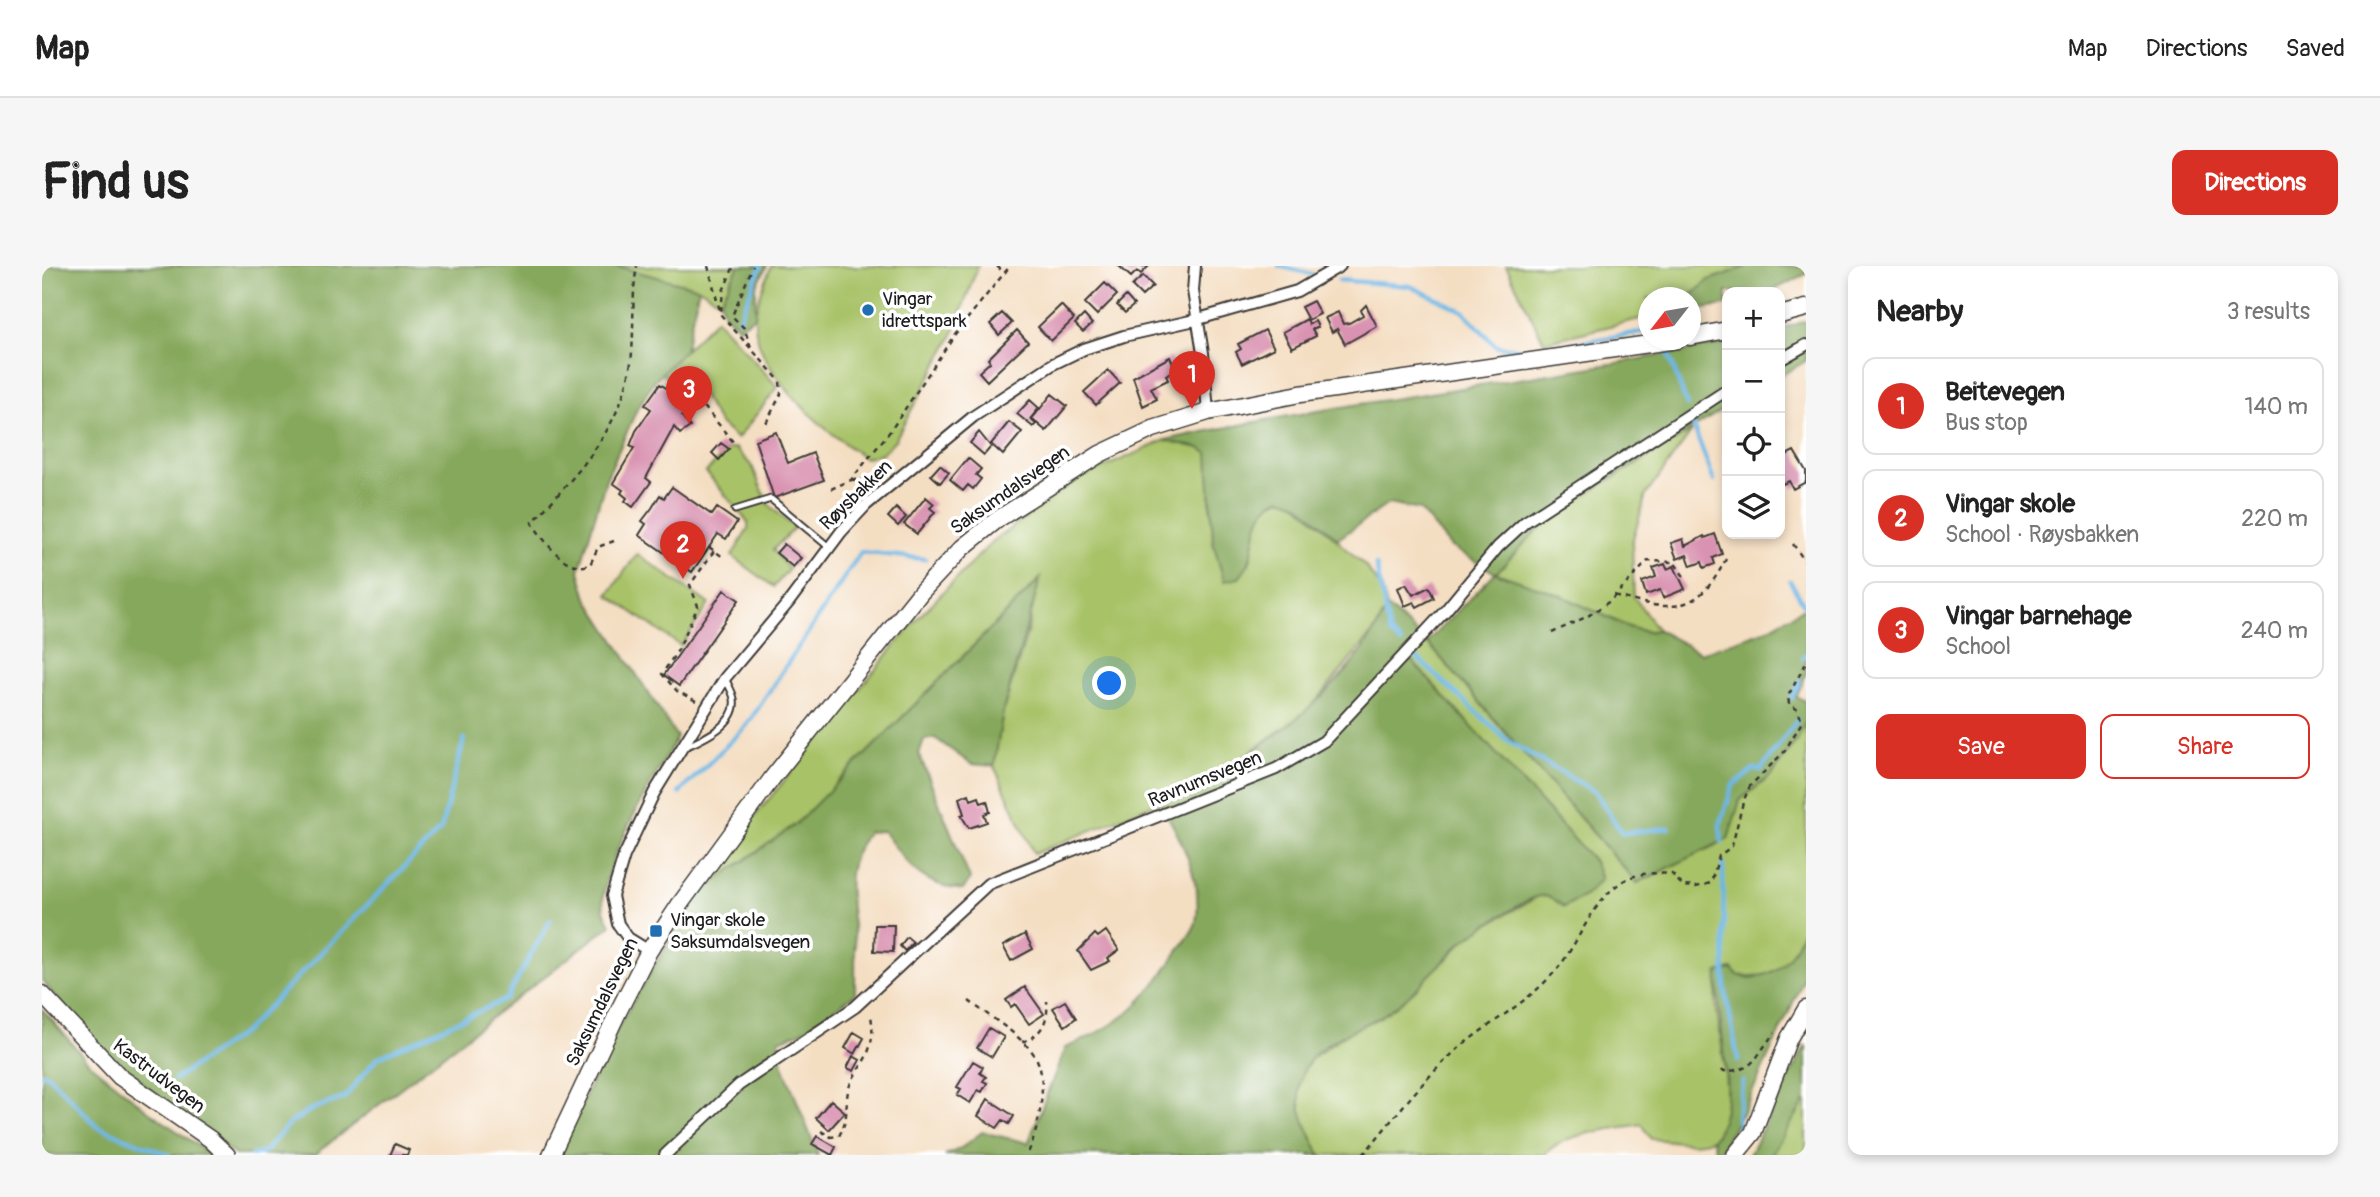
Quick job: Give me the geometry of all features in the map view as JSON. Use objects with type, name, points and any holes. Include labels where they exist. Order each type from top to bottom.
[{"type":"main road","points":[[1785,314],[1806,308]]},
{"type":"main road","points":[[1701,335],[1722,331]]},
{"type":"main road","name":"Saksumdalsvegen","points":[[551,1155],[649,951],[773,776],[940,569],[998,519],[1073,469],[1153,429],[1208,412],[1300,394],[1638,346]]},
{"type":"main road","name":"Kastrudvegen","points":[[42,994],[120,1077],[210,1139],[227,1155]]},
{"type":"main road","points":[[1735,1155],[1753,1133],[1789,1038],[1806,1009]]},
{"type":"street","points":[[1195,266],[1195,320],[1203,353],[1208,412]]},
{"type":"street","name":"Røysbakken","points":[[649,951],[628,938],[618,924],[612,896],[624,856],[679,749],[705,705],[788,603],[829,547],[887,487],[974,416],[1053,364],[1084,349],[1124,336],[1195,320],[1297,291],[1340,266]]},
{"type":"street","points":[[1785,357],[1806,345]]},
{"type":"street","name":"Ravnumsvegen","points":[[665,1155],[739,1085],[855,1007],[988,884],[1254,778],[1295,760],[1325,741],[1446,610],[1498,547],[1525,522],[1722,393]]},
{"type":"lane","points":[[735,510],[771,499],[829,547]]},
{"type":"lane","points":[[679,749],[703,739],[727,720],[733,709],[734,699],[725,678]]},
{"type":"path","points":[[614,541],[598,547],[590,565],[577,566],[554,550],[532,523],[571,483],[587,462],[604,436],[625,388],[631,361],[637,266]]},
{"type":"path","points":[[708,266],[721,315],[782,387],[774,411],[765,425]]},
{"type":"path","points":[[721,315],[723,291],[734,266]]},
{"type":"path","points":[[752,350],[744,328],[732,316],[753,266]]},
{"type":"path","points":[[997,266],[1004,273]]},
{"type":"path","points":[[850,480],[891,430],[955,334],[1010,266]]},
{"type":"path","points":[[672,384],[697,397],[734,443]]},
{"type":"path","points":[[831,489],[850,480],[880,477],[887,487]]},
{"type":"path","points":[[1793,544],[1806,563]]},
{"type":"path","points":[[709,547],[723,557]]},
{"type":"path","points":[[705,705],[677,691],[662,674],[678,650],[698,606],[690,585],[714,551]]},
{"type":"path","points":[[1614,595],[1670,608],[1702,595],[1715,581],[1726,559]]},
{"type":"path","points":[[1552,634],[1588,616],[1648,561],[1674,562],[1685,578]]},
{"type":"path","points":[[1363,1155],[1432,1073],[1462,1046],[1526,1000],[1558,969],[1600,905],[1625,880],[1656,873],[1672,874],[1683,886],[1696,887],[1711,883],[1719,856],[1732,846],[1743,802],[1750,786],[1767,772],[1799,730],[1802,722],[1798,710],[1789,704],[1788,696],[1806,663]]},
{"type":"path","points":[[969,1001],[1022,1042],[1036,1058],[1040,1069],[1038,1125],[1027,1155]]},
{"type":"path","points":[[1022,1042],[1042,1029],[1047,1017],[1047,1001]]},
{"type":"path","points":[[821,1131],[831,1137],[839,1136],[845,1125],[849,1115],[847,1100],[873,1041],[871,1016]]},
{"type":"path","points":[[1721,1071],[1744,1069],[1754,1063],[1774,1033],[1783,1032],[1789,1038]]},
{"type":"green space","points":[[42,266],[615,266],[699,288],[685,350],[655,380],[637,409],[606,479],[579,571],[587,598],[677,737],[643,797],[609,872],[604,893],[604,910],[611,925],[314,1155],[235,1155],[104,1055],[42,981]]},
{"type":"green space","points":[[615,266],[739,266],[720,301],[699,288]]},
{"type":"green space","points":[[739,266],[767,266],[756,287],[755,316],[739,327],[724,314],[720,301]]},
{"type":"green space","points":[[771,266],[978,266],[952,337],[895,440],[882,453],[865,458],[830,432],[794,398],[766,358],[757,338],[755,318]]},
{"type":"green space","points":[[1506,266],[1749,266],[1709,280],[1701,287],[1638,287],[1638,319],[1544,342]]},
{"type":"green space","points":[[1749,266],[1806,266],[1806,274],[1780,287],[1722,287],[1722,306],[1701,309],[1701,287],[1709,280]]},
{"type":"green space","points":[[716,319],[778,387],[737,439],[719,423],[699,390],[661,374]]},
{"type":"green space","points":[[1806,321],[1806,361],[1785,373],[1785,350],[1785,327]]},
{"type":"green space","points":[[1722,344],[1722,410],[1575,501],[1537,530],[1496,573],[1560,595],[1628,627],[1646,632],[1658,630],[1701,653],[1764,631],[1806,607],[1806,674],[1796,697],[1806,701],[1806,722],[1799,737],[1772,775],[1740,800],[1728,839],[1637,883],[1427,642],[1495,573],[1451,547],[1420,510],[1388,504],[1338,539],[1298,504],[1281,498],[1263,512],[1258,522],[1251,556],[1239,578],[1224,581],[1213,542],[1208,453],[1199,448],[1165,440],[1305,413],[1701,350]]},
{"type":"green space","points":[[1692,431],[1646,495],[1632,542],[1634,597],[1658,630],[1632,628],[1496,573],[1538,529],[1562,511]]},
{"type":"green space","points":[[1165,440],[1199,448],[1208,453],[1211,463],[1210,508],[1249,564],[1260,517],[1265,509],[1282,498],[1298,504],[1365,566],[1382,589],[1387,607],[1379,625],[1309,710],[1207,782],[1034,854],[994,766],[1003,711],[1026,637],[1039,580],[796,824],[697,894],[755,816],[917,619],[992,542],[1078,479]]},
{"type":"green space","points":[[735,448],[752,466],[768,504],[794,528],[773,550],[789,569],[774,587],[732,556],[748,529],[748,522],[706,472],[729,449]]},
{"type":"green space","points":[[637,554],[709,604],[681,646],[608,595]]},
{"type":"green space","points":[[1040,579],[1003,711],[994,766],[971,764],[935,738],[924,740],[919,754],[970,879],[963,890],[935,883],[908,863],[883,831],[868,832],[859,845],[849,881],[855,950],[855,994],[803,1031],[779,1040],[781,1060],[818,1155],[557,1155],[617,1029],[697,894],[796,824]]},
{"type":"green space","points":[[1387,607],[1427,642],[1409,658],[1593,860],[1601,879],[1586,895],[1564,907],[1544,896],[1528,900],[1461,943],[1398,1005],[1344,1034],[1314,1056],[1302,1075],[1299,1096],[1303,1116],[1320,1155],[945,1155],[960,1149],[982,1132],[1028,1143],[1065,1048],[1103,1030],[1131,1010],[1155,984],[1191,933],[1196,922],[1197,891],[1182,844],[1159,802],[1225,768],[1291,723],[1348,669],[1370,639]]},
{"type":"green space","points":[[1427,642],[1637,883],[1728,839],[1740,800],[1772,775],[1806,722],[1806,922],[1799,941],[1776,971],[1753,976],[1719,974],[1716,1001],[1725,1076],[1725,1117],[1719,1131],[1710,1140],[1689,1143],[1651,1139],[1642,1124],[1575,1137],[1552,1148],[1545,1155],[1320,1155],[1302,1117],[1298,1092],[1302,1072],[1312,1058],[1352,1029],[1379,1018],[1445,961],[1469,935],[1539,896],[1551,897],[1601,879],[1593,860],[1409,658]]},
{"type":"green space","points":[[1806,922],[1806,974],[1744,1110],[1717,1155],[1712,1139],[1721,1124],[1726,1083],[1718,973],[1732,969],[1740,976],[1750,978],[1776,970],[1794,949]]},
{"type":"green space","points":[[42,1009],[89,1063],[147,1110],[211,1155],[42,1155]]},
{"type":"green space","points":[[1806,1045],[1806,1100],[1771,1155],[1749,1155]]},
{"type":"green space","points":[[1806,1100],[1806,1155],[1771,1155],[1801,1105]]},
{"type":"building","points":[[1119,266],[1149,266],[1141,274],[1137,271],[1131,277]]},
{"type":"building","points":[[1143,276],[1153,286],[1142,296],[1132,286]]},
{"type":"building","points":[[1105,283],[1117,295],[1097,315],[1085,303]]},
{"type":"building","points":[[1126,296],[1134,305],[1125,313],[1117,305]]},
{"type":"building","points":[[1313,301],[1320,314],[1308,320],[1301,307]]},
{"type":"building","points":[[1061,305],[1074,319],[1051,341],[1038,327]]},
{"type":"building","points":[[1366,305],[1377,326],[1345,344],[1337,329],[1332,332],[1325,318],[1338,312],[1343,324],[1349,323],[1363,315],[1361,310]]},
{"type":"building","points":[[1002,313],[1012,323],[999,335],[990,324]]},
{"type":"building","points":[[1084,315],[1092,324],[1083,332],[1075,324]]},
{"type":"building","points":[[1307,319],[1309,324],[1315,321],[1318,327],[1312,329],[1316,336],[1292,348],[1283,332]]},
{"type":"building","points":[[1017,330],[1028,342],[987,381],[979,372]]},
{"type":"building","points":[[1265,330],[1274,348],[1242,364],[1236,352],[1241,349],[1238,344]]},
{"type":"building","points":[[1170,357],[1176,370],[1166,375],[1168,380],[1151,388],[1157,399],[1143,406],[1133,377]]},
{"type":"building","points":[[1108,370],[1120,383],[1096,405],[1084,392]]},
{"type":"building","points":[[660,384],[680,397],[677,402],[687,409],[682,416],[690,427],[680,434],[674,427],[646,478],[651,482],[633,507],[625,501],[627,498],[621,493],[623,490],[613,483],[634,448],[630,446],[636,431],[651,409],[645,405]]},
{"type":"building","points":[[1052,394],[1067,406],[1046,431],[1032,419]]},
{"type":"building","points":[[1030,400],[1039,408],[1030,419],[1036,424],[1033,427],[1017,414]]},
{"type":"building","points":[[1009,422],[1022,432],[1003,455],[991,444]]},
{"type":"building","points":[[776,432],[788,463],[813,453],[824,480],[774,498],[755,440]]},
{"type":"building","points":[[979,432],[991,447],[984,455],[970,443]]},
{"type":"building","points":[[721,443],[729,449],[719,460],[712,453]]},
{"type":"building","points":[[1794,451],[1806,471],[1806,482],[1793,489],[1789,481],[1785,483],[1785,456]]},
{"type":"building","points":[[968,458],[981,469],[976,475],[981,479],[973,489],[968,485],[963,491],[950,480]]},
{"type":"building","points":[[940,465],[949,473],[940,483],[931,475]]},
{"type":"building","points":[[672,487],[712,515],[717,508],[737,522],[726,539],[718,534],[692,572],[639,535],[646,524],[642,521],[660,495],[664,498]]},
{"type":"building","points":[[926,497],[934,504],[930,508],[935,512],[917,534],[904,524]]},
{"type":"building","points":[[896,508],[906,517],[898,526],[888,517]]},
{"type":"building","points":[[1715,534],[1722,554],[1713,558],[1715,564],[1704,568],[1702,562],[1691,566],[1687,555],[1677,559],[1671,543],[1683,539],[1685,546],[1704,536],[1705,538]]},
{"type":"building","points":[[784,544],[801,558],[793,567],[776,553]]},
{"type":"building","points":[[1665,564],[1667,569],[1674,566],[1685,589],[1663,598],[1660,590],[1646,595],[1642,582],[1656,577],[1653,568]]},
{"type":"building","points":[[1406,584],[1413,595],[1429,587],[1434,598],[1417,607],[1414,602],[1405,606],[1398,588]]},
{"type":"building","points":[[724,590],[739,600],[679,686],[664,675]]},
{"type":"building","points":[[969,794],[971,800],[979,797],[981,803],[987,801],[990,812],[984,814],[987,822],[969,828],[961,815],[964,814],[959,798]]},
{"type":"building","points":[[875,925],[894,925],[893,952],[874,951]]},
{"type":"building","points":[[1106,931],[1119,950],[1108,958],[1110,961],[1091,970],[1078,951],[1095,934],[1098,937]]},
{"type":"building","points":[[1025,934],[1033,949],[1011,961],[1003,946]]},
{"type":"building","points":[[907,937],[913,942],[905,951],[900,946]]},
{"type":"building","points":[[1025,987],[1044,1014],[1029,1024],[1015,1004],[1011,1007],[1006,1000]]},
{"type":"building","points":[[1065,1001],[1076,1018],[1065,1026],[1053,1008]]},
{"type":"building","points":[[989,1028],[1004,1037],[992,1057],[977,1048]]},
{"type":"building","points":[[854,1032],[864,1038],[855,1054],[845,1048]]},
{"type":"building","points":[[853,1056],[860,1060],[854,1071],[847,1068]]},
{"type":"building","points":[[973,1061],[983,1067],[980,1073],[986,1077],[983,1081],[987,1083],[982,1092],[978,1090],[970,1103],[957,1095],[961,1089],[957,1087]]},
{"type":"building","points":[[988,1099],[1014,1116],[1009,1124],[1003,1120],[997,1128],[978,1116]]},
{"type":"building","points":[[831,1100],[845,1112],[829,1130],[816,1118]]},
{"type":"building","points":[[817,1136],[836,1147],[832,1155],[812,1144]]},
{"type":"building","points":[[395,1144],[409,1150],[407,1155],[390,1155]]},
{"type":"waterway","points":[[739,319],[761,266]]},
{"type":"waterway","points":[[1279,266],[1312,274]]},
{"type":"waterway","points":[[1339,280],[1410,286],[1463,311],[1496,346],[1528,351],[1638,333]]},
{"type":"waterway","points":[[1668,353],[1687,405]]},
{"type":"waterway","points":[[1693,425],[1714,481]]},
{"type":"waterway","points":[[679,793],[747,725],[861,552],[925,559]]},
{"type":"waterway","points":[[1376,565],[1390,633],[1401,643]]},
{"type":"waterway","points":[[1790,581],[1806,608]]},
{"type":"waterway","points":[[1803,658],[1806,654]]},
{"type":"waterway","points":[[1417,658],[1509,742],[1595,792],[1622,833],[1669,828]]},
{"type":"waterway","points":[[1792,698],[1800,681]]},
{"type":"waterway","points":[[1722,842],[1720,825],[1733,785],[1755,769],[1761,770],[1797,720]]},
{"type":"waterway","points":[[175,1079],[244,1032],[441,829],[464,739]]},
{"type":"waterway","points":[[1723,865],[1725,988],[1738,1060]]},
{"type":"waterway","points":[[252,1155],[264,1152],[289,1124],[312,1109],[344,1098],[377,1058],[506,999],[550,921]]},
{"type":"waterway","points":[[42,1074],[48,1075],[98,1127],[169,1155]]},
{"type":"waterway","points":[[1740,1132],[1737,1118],[1743,1081]]},
{"type":"place","name":"Vingar idrettspark","points":[[868,310]]},
{"type":"place","name":"Beitevegen","points":[[1192,409]]},
{"type":"place","name":"Vingar barnehage","points":[[689,424]]},
{"type":"place","name":"Vingar skole","points":[[683,579]]},
{"type":"place","name":"Vingar skole Saksumdalsvegen","points":[[656,931]]}]
